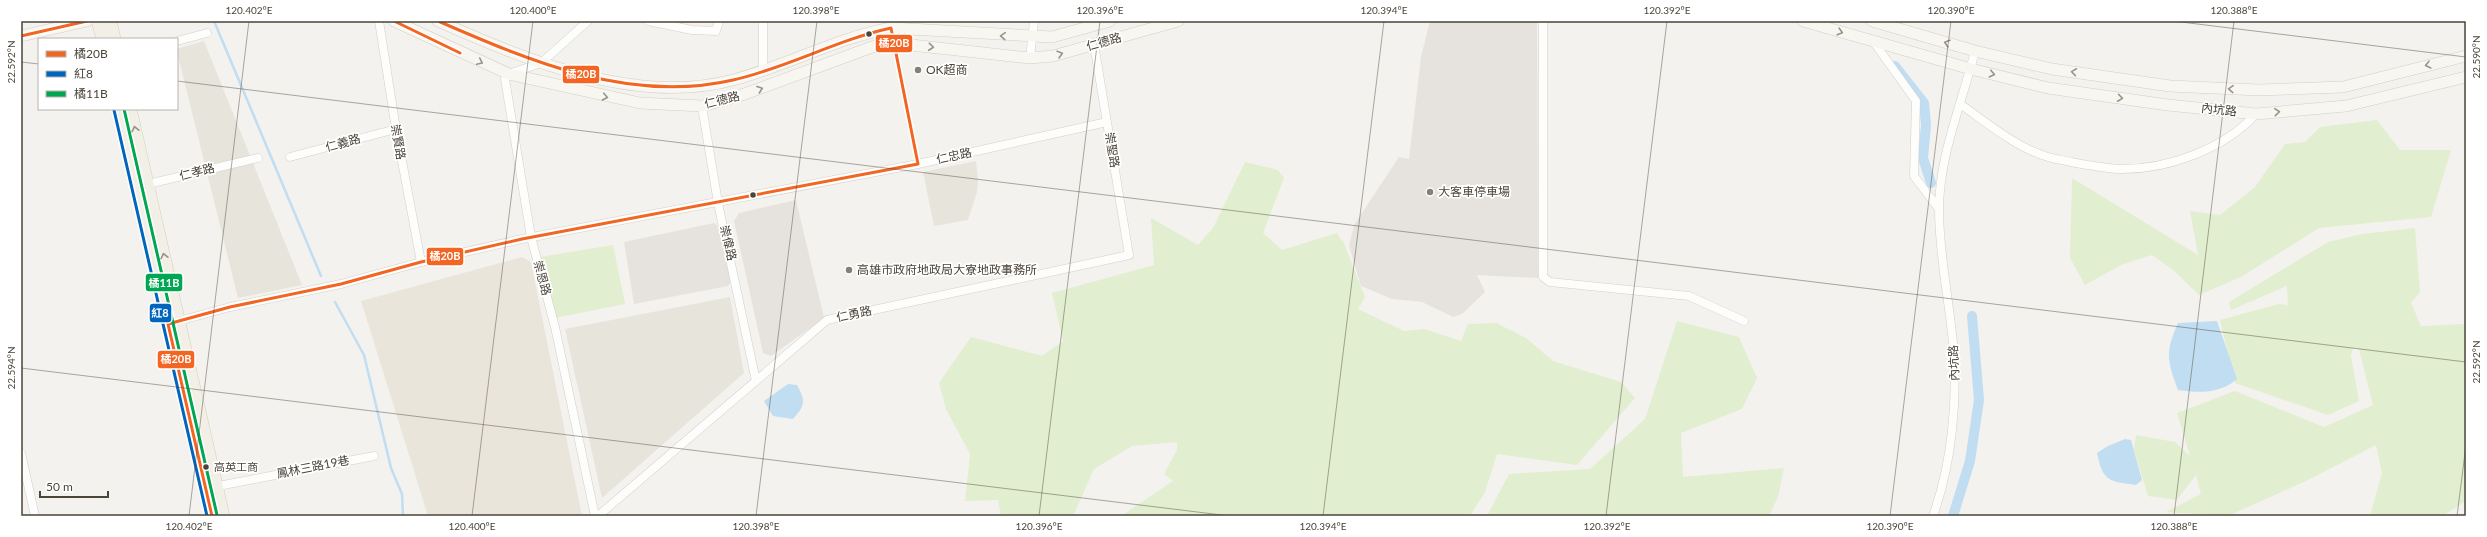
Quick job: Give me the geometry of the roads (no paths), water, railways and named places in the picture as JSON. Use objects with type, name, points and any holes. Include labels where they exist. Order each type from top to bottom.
[{"type":"main road","points":[[98,21],[103,38]]},
{"type":"main road","points":[[110,21],[114,38]]},
{"type":"main road","points":[[119,110],[143,186]]},
{"type":"main road","points":[[130,110],[143,186],[173,323],[211,488],[223,516]]},
{"type":"main road","points":[[211,488],[212,516]]},
{"type":"street","points":[[21,36],[87,21]]},
{"type":"street","name":"崇賢路","points":[[379,21],[396,129],[421,262]]},
{"type":"street","name":"仁德路","points":[[394,21],[509,74],[640,103],[702,106],[739,96],[872,47],[893,43],[1030,58],[1053,56],[1178,21]]},
{"type":"street","name":"仁德路","points":[[438,21],[491,45],[542,63],[641,86],[698,88],[734,80],[867,32],[891,28],[1033,38],[1052,37],[1110,21]]},
{"type":"street","points":[[509,74],[542,63],[588,21]]},
{"type":"street","points":[[648,21],[692,30],[716,31],[719,21]]},
{"type":"street","points":[[763,21],[763,69]]},
{"type":"street","points":[[1030,58],[1034,21]]},
{"type":"street","points":[[1543,21],[1543,277],[1550,282],[1689,296],[1744,321]]},
{"type":"street","name":"內坑路","points":[[1803,21],[1819,23],[1873,41],[1971,69],[2048,88],[2168,105],[2256,114],[2346,106],[2466,77]]},
{"type":"street","name":"內坑路","points":[[1872,21],[1975,51],[2052,69],[2170,86],[2259,90],[2343,87],[2466,56]]},
{"type":"street","points":[[178,42],[207,33]]},
{"type":"street","points":[[1873,41],[1916,101],[1914,176],[1939,209]]},
{"type":"street","name":"崇聖路","points":[[1094,44],[1129,256]]},
{"type":"street","name":"內坑路","points":[[1933,516],[1947,463],[1954,389],[1953,342],[1939,209],[1944,168],[1975,51]]},
{"type":"street","name":"崇恩路","points":[[509,74],[505,79],[531,237],[555,327],[597,516]]},
{"type":"street","points":[[1960,104],[2011,139],[2044,156],[2094,167],[2119,169],[2139,168],[2167,162],[2201,151],[2229,138],[2256,114]]},
{"type":"street","name":"崇偉路","points":[[702,106],[718,203],[756,381]]},
{"type":"street","name":"仁忠路","points":[[173,323],[230,307],[341,284],[421,262],[531,237],[718,203],[918,164],[1107,122]]},
{"type":"street","name":"仁義路","points":[[290,157],[396,129]]},
{"type":"street","name":"仁孝路","points":[[143,186],[258,158]]},
{"type":"street","name":"仁勇路","points":[[597,516],[827,320],[1129,256]]},
{"type":"street","points":[[21,453],[35,516]]},
{"type":"street","name":"鳳林三路19巷","points":[[211,488],[374,456]]},
{"type":"water","points":[[2217,321],[2237,379],[2216,390],[2194,392],[2178,390],[2170,364],[2169,349],[2178,323]]},
{"type":"water","points":[[788,384],[797,385],[803,399],[802,407],[793,419],[773,416],[764,401]]},
{"type":"water","points":[[2125,439],[2131,440],[2142,480],[2136,485],[2113,481],[2105,475],[2099,463],[2097,453],[2108,446]]},
{"type":"waterway","points":[[214,21],[321,276]]},
{"type":"waterway","points":[[1895,66],[1924,103],[1926,125],[1923,158],[1931,183]]},
{"type":"waterway","points":[[335,302],[364,355],[391,468],[402,494],[403,516]]},
{"type":"waterway","points":[[1953,516],[1970,461],[1979,400],[1972,316]]},
{"type":"place","name":"OK超商","points":[[918,70]]},
{"type":"place","name":"大客車停車場","points":[[1430,192]]},
{"type":"place","name":"高雄市政府地政局大寮地政事務所","points":[[849,270]]},
{"type":"place","name":"高英工商","points":[[206,467]]}]
